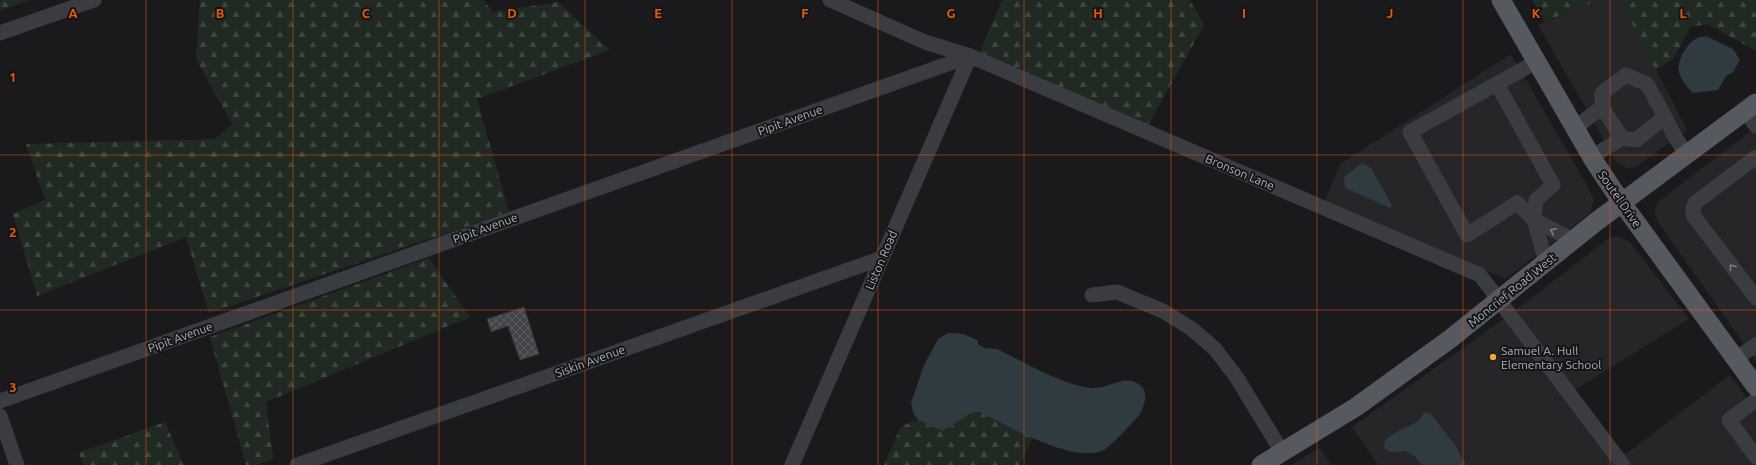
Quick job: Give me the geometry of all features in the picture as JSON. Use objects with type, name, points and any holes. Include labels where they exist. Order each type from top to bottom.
[{"type":"main road","name":"Soutel Drive","points":[[1501,0],[1592,157],[1622,203],[1756,387]]},
{"type":"main road","name":"Moncrief Road West","points":[[1261,465],[1356,407],[1450,339],[1573,240],[1686,155],[1752,113]]},
{"type":"street","points":[[0,33],[94,0]]},
{"type":"street","name":"Bronson Lane","points":[[830,0],[925,42],[970,56],[1480,275],[1622,465]]},
{"type":"street","name":"Liston Road","points":[[789,464],[882,258],[970,56]]},
{"type":"street","name":"Pipit Avenue","points":[[0,401],[970,56]]},
{"type":"street","points":[[1497,84],[1553,185],[1536,200],[1517,203],[1467,235],[1410,132],[1536,62]]},
{"type":"street","points":[[1622,138],[1602,107],[1602,93],[1626,75],[1646,84],[1686,155]]},
{"type":"street","points":[[1575,128],[1602,107]]},
{"type":"street","points":[[1592,157],[1622,138],[1636,140],[1665,117]]},
{"type":"street","points":[[1756,157],[1695,203],[1692,209],[1693,215],[1756,298]]},
{"type":"street","points":[[1536,200],[1534,220],[1546,262]]},
{"type":"street","points":[[1517,203],[1534,220],[1573,240]]},
{"type":"street","name":"Siskin Avenue","points":[[297,465],[882,258]]},
{"type":"street","points":[[1092,295],[1117,292],[1163,311],[1192,329],[1215,349],[1237,378],[1282,452]]},
{"type":"street","points":[[1735,359],[1756,345]]},
{"type":"street","points":[[1756,400],[1729,420],[1756,458]]},
{"type":"street","points":[[0,416],[17,465]]},
{"type":"shaded area","points":[[1598,0],[1620,0],[1687,130],[1636,167],[1627,168],[1617,163],[1538,25]]},
{"type":"shaded area","points":[[1706,36],[1733,49],[1740,60],[1733,72],[1726,76],[1718,90],[1693,93],[1681,78],[1678,68],[1679,63],[1682,54],[1691,42],[1697,38]]},
{"type":"shaded area","points":[[1511,54],[1594,199],[1589,214],[1506,279],[1325,201],[1340,164]]},
{"type":"shaded area","points":[[1756,127],[1756,361],[1658,222],[1654,212],[1659,201]]},
{"type":"shaded area","points":[[1362,163],[1371,168],[1392,205],[1390,208],[1345,188],[1344,177]]},
{"type":"shaded area","points":[[1617,236],[1630,242],[1689,319],[1565,396],[1614,463],[1730,375],[1756,411],[1756,465],[1378,465],[1352,427],[1505,318],[1608,239]]},
{"type":"shaded area","points":[[948,333],[963,334],[977,340],[979,345],[985,348],[997,349],[1056,378],[1080,386],[1098,388],[1123,381],[1135,382],[1141,386],[1145,392],[1143,407],[1138,417],[1111,444],[1104,450],[1091,453],[1076,452],[1041,442],[979,412],[971,413],[943,431],[918,420],[913,412],[911,403],[924,365],[938,339]]},
{"type":"shaded area","points":[[1424,412],[1430,413],[1455,445],[1466,465],[1423,465],[1408,452],[1390,452],[1384,448],[1385,440],[1398,431],[1416,422]]},
{"type":"shaded area","points":[[1320,448],[1331,465],[1291,465]]},
{"type":"green space","points":[[0,0],[30,0],[0,10]]},
{"type":"green space","points":[[200,0],[483,0],[493,12],[558,2],[610,50],[477,99],[509,212],[209,313],[186,237],[37,296],[13,214],[45,200],[26,144],[215,139],[232,124],[196,59]]},
{"type":"green space","points":[[1002,0],[1190,0],[1204,25],[1148,125],[979,54]]},
{"type":"green space","points":[[1532,0],[1598,0],[1544,22]]},
{"type":"green space","points":[[1620,0],[1756,0],[1756,51],[1708,24],[1690,27],[1674,58],[1656,70]]},
{"type":"green space","points":[[429,258],[470,317],[266,402],[273,459],[256,465],[246,465],[210,337]]},
{"type":"green space","points":[[979,412],[1033,437],[1020,465],[884,465],[901,426],[918,420],[943,431],[971,413]]},
{"type":"green space","points":[[165,422],[184,465],[83,465],[79,453]]},
{"type":"building","points":[[524,307],[539,354],[520,360],[508,326],[491,332],[487,319]]},
{"type":"place","name":"Samuel A. Hull Elementary School","points":[[1493,357]]}]
